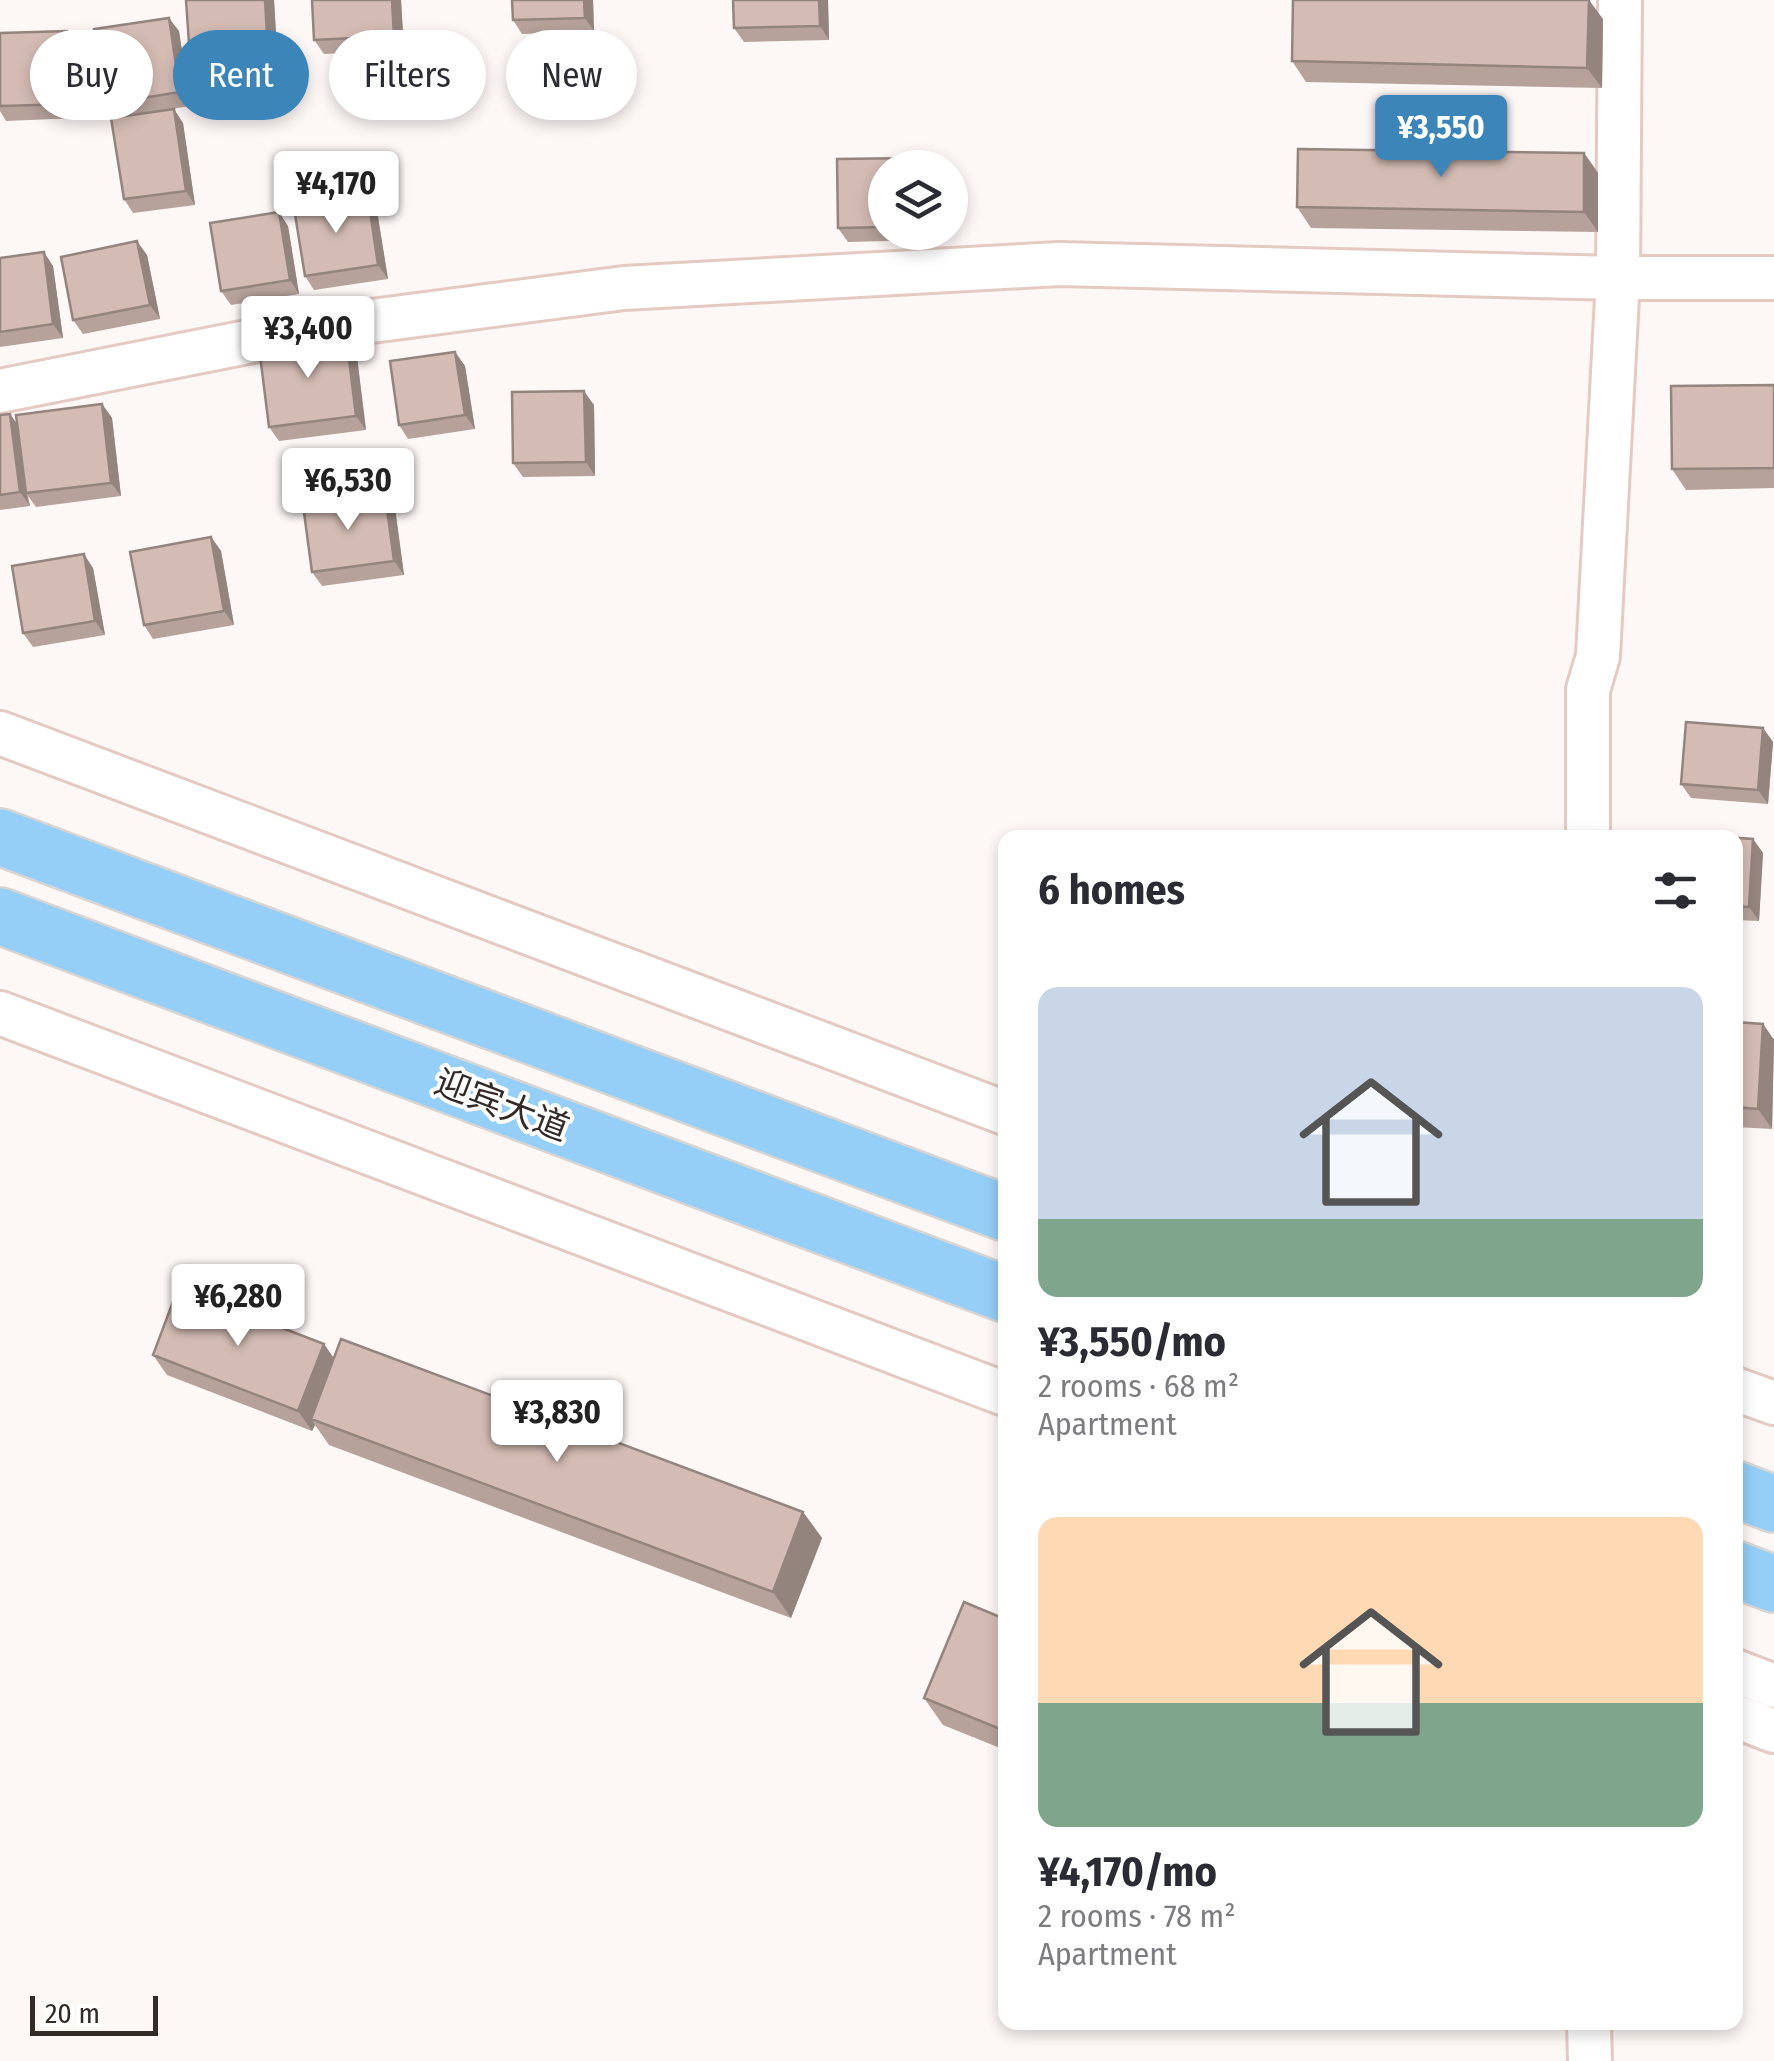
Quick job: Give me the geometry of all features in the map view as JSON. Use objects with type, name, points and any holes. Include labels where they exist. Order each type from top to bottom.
[{"type":"main road","points":[[0,836],[998,1210]]},
{"type":"main road","name":"迎宾大道","points":[[0,916],[998,1291]]},
{"type":"main road","points":[[1743,1492],[1774,1504]]},
{"type":"main road","points":[[1743,1572],[1774,1584]]},
{"type":"street","points":[[1588,830],[1588,690],[1598,656],[1618,278],[1620,0]]},
{"type":"street","points":[[0,390],[318,328],[624,288],[1059,264],[1618,278],[1774,278]]},
{"type":"street","points":[[0,733],[998,1110]]},
{"type":"street","points":[[0,1012],[998,1391]]},
{"type":"street","points":[[1743,1391],[1774,1404]]},
{"type":"street","points":[[1743,1675],[1774,1686]]},
{"type":"street","points":[[1743,1719],[1774,1731]]},
{"type":"street","points":[[1590,2030],[1590,2061]]},
{"type":"building","points":[[186,0],[265,0],[267,30],[188,30]]},
{"type":"building","points":[[312,0],[392,0],[394,30],[329,30],[329,39],[314,40]]},
{"type":"building","points":[[512,0],[584,0],[585,18],[513,20]]},
{"type":"building","points":[[733,0],[819,0],[820,26],[734,28]]},
{"type":"building","points":[[1293,0],[1589,0],[1587,68],[1292,61]]},
{"type":"building","points":[[169,18],[173,93],[153,96],[153,30],[94,29]]},
{"type":"building","points":[[30,32],[30,105],[0,106],[0,33]]},
{"type":"building","points":[[173,109],[186,191],[124,199],[111,120],[153,120],[153,112]]},
{"type":"building","points":[[1298,149],[1584,153],[1584,212],[1297,207]]},
{"type":"building","points":[[837,159],[868,159],[868,227],[838,228]]},
{"type":"building","points":[[368,197],[378,265],[305,276],[294,208]]},
{"type":"building","points":[[279,212],[290,280],[221,291],[210,223]]},
{"type":"building","points":[[137,241],[150,305],[73,320],[61,257]]},
{"type":"building","points":[[44,252],[53,324],[0,332],[0,258]]},
{"type":"building","points":[[346,335],[356,416],[269,427],[259,347]]},
{"type":"building","points":[[455,352],[465,415],[399,425],[390,361]]},
{"type":"building","points":[[1774,385],[1774,468],[1672,469],[1671,386]]},
{"type":"building","points":[[584,391],[586,462],[513,463],[512,392]]},
{"type":"building","points":[[102,404],[111,483],[26,493],[16,415]]},
{"type":"building","points":[[10,414],[20,492],[0,495],[0,415]]},
{"type":"building","points":[[385,494],[394,561],[312,572],[303,505]]},
{"type":"building","points":[[211,537],[224,611],[144,625],[130,552]]},
{"type":"building","points":[[84,554],[95,621],[23,633],[12,566]]},
{"type":"building","points":[[1686,722],[1763,728],[1758,790],[1681,784]]},
{"type":"building","points":[[1743,838],[1753,839],[1749,907],[1743,907]]},
{"type":"building","points":[[1743,1023],[1763,1024],[1758,1109],[1743,1108]]},
{"type":"building","points":[[178,1288],[324,1344],[298,1411],[153,1355]]},
{"type":"building","points":[[341,1339],[803,1512],[773,1592],[311,1419]]},
{"type":"building","points":[[964,1602],[998,1616],[998,1728],[924,1698]]}]
